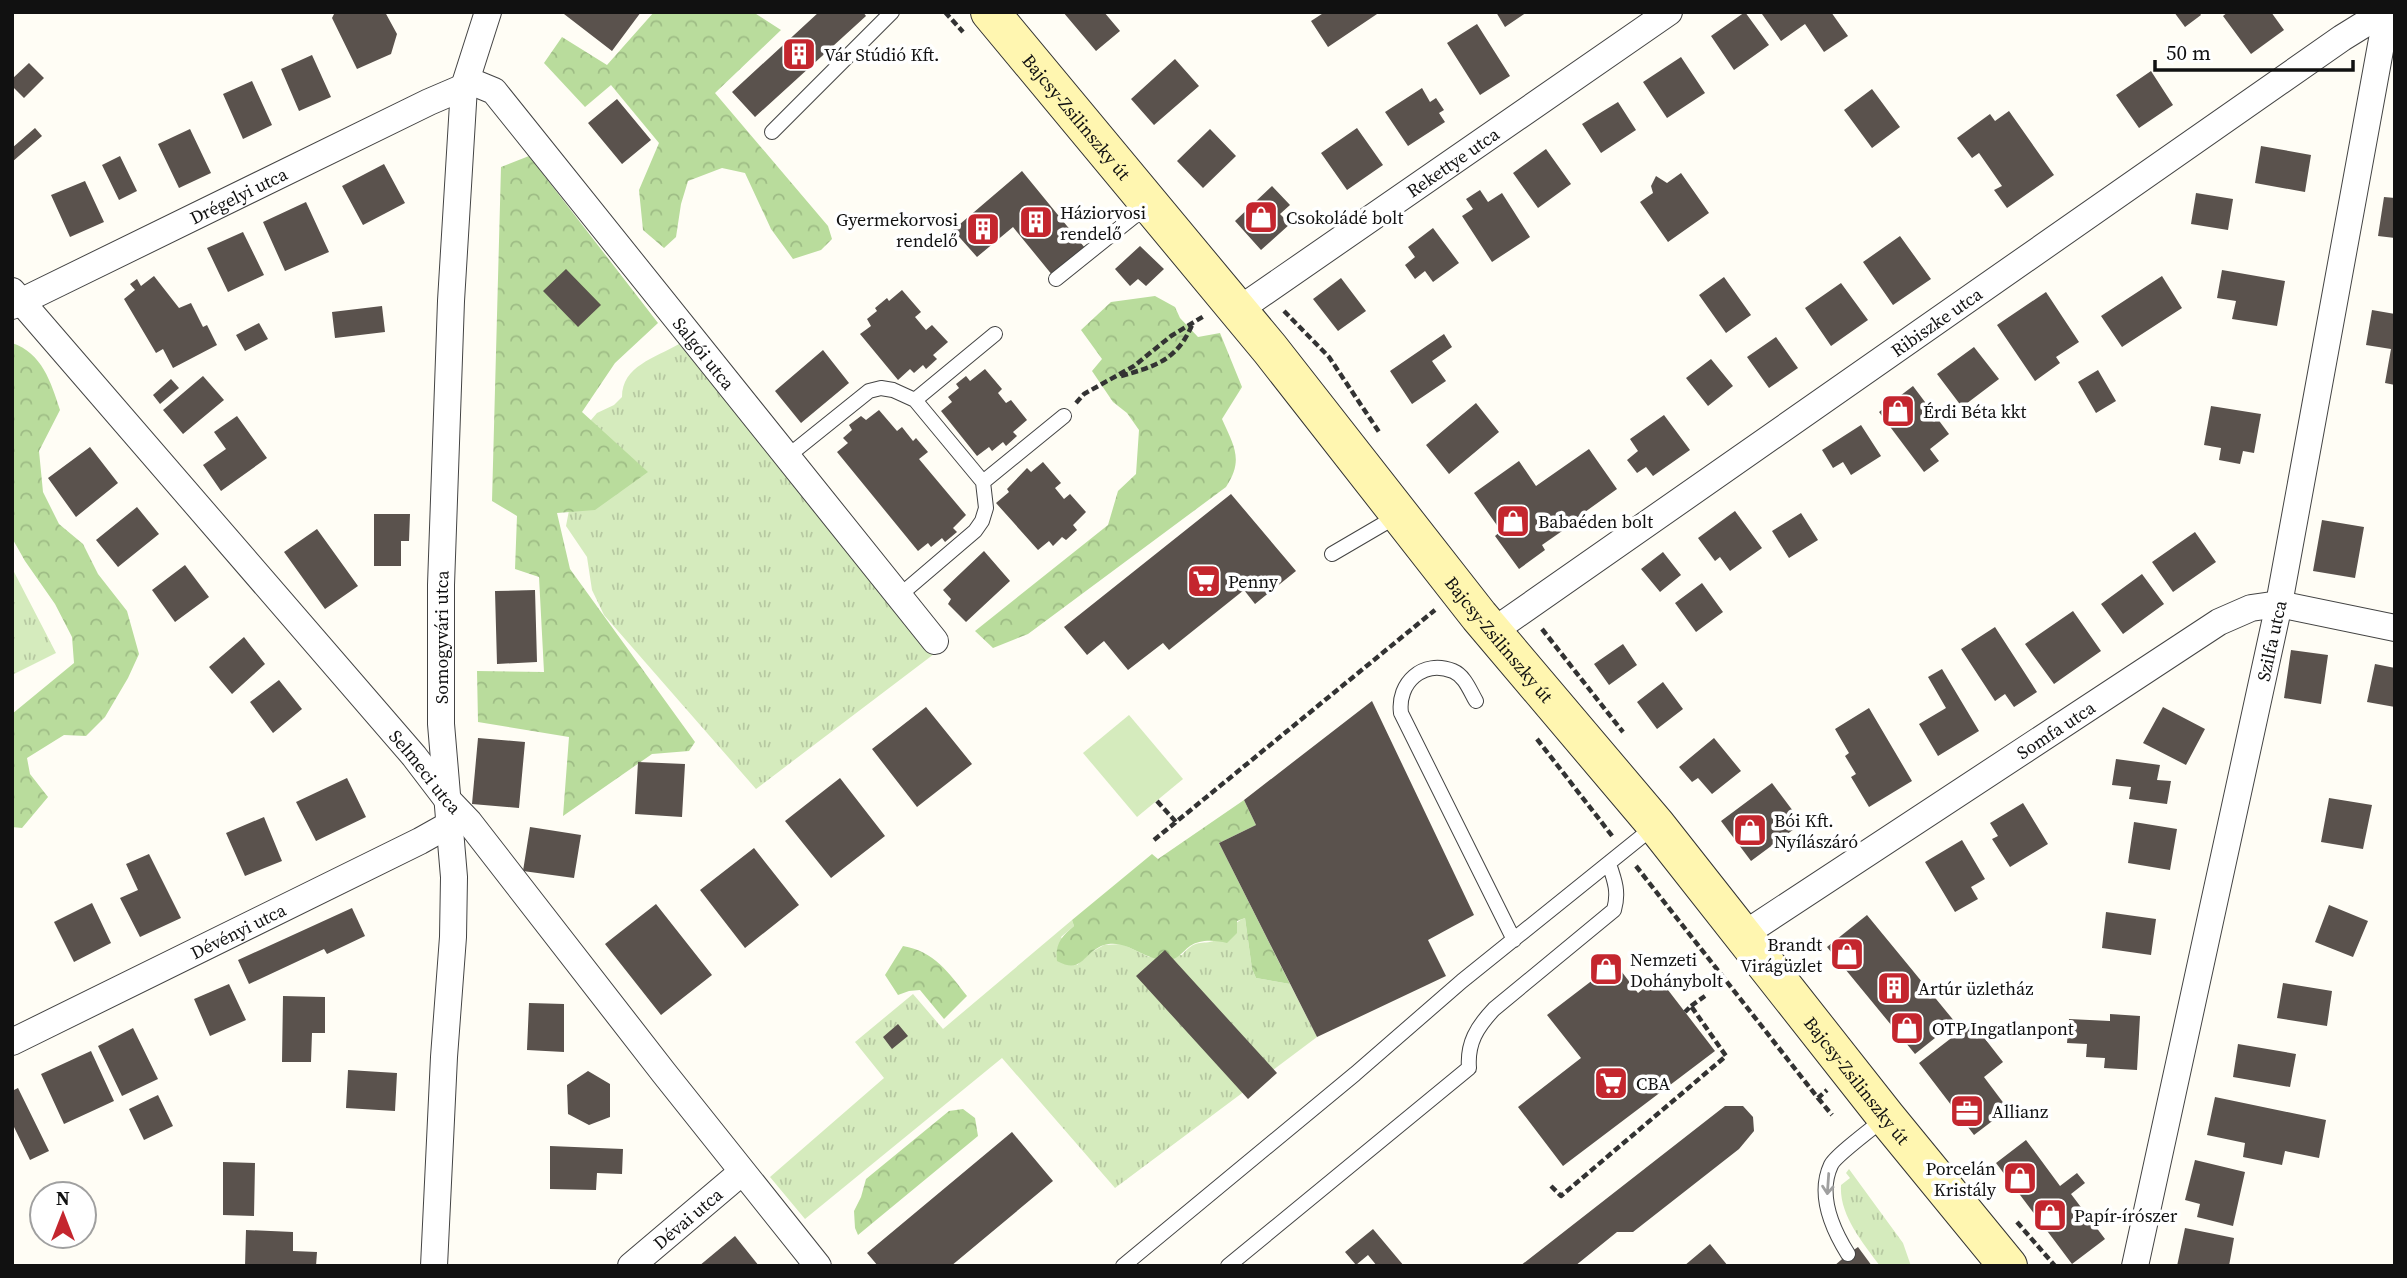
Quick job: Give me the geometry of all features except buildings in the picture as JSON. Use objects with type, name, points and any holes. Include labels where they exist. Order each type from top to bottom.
[{"type":"main road","name":"Bajcsy-Zsilinszky út","points":[[990,12],[1149,205],[1222,312],[1270,349],[1458,590],[1656,825],[1886,1118],[2008,1266]]},
{"type":"street","name":"Somogyvári utca","points":[[434,1266],[453,937],[452,814],[441,724],[441,585],[451,301],[464,87],[488,12]]},
{"type":"street","name":"Rekettye utca","points":[[1222,312],[1669,12]]},
{"type":"street","name":"Szilfa utca","points":[[2136,1266],[2279,604],[2386,12]]},
{"type":"street","name":"Ribiszke utca","points":[[1492,632],[2331,46],[2386,12]]},
{"type":"street","name":"Salgói utca","points":[[464,87],[477,84],[494,91],[935,640]]},
{"type":"street","name":"Drégelyi utca","points":[[15,299],[464,87]]},
{"type":"street","name":"Selmeci utca","points":[[15,299],[405,746],[452,814],[818,1266]]},
{"type":"street","name":"Somfa utca","points":[[1743,935],[2219,622],[2251,608],[2279,604],[2395,628]]},
{"type":"street","name":"Dévényi utca","points":[[12,1042],[452,814]]},
{"type":"street","name":"Dévai utca","points":[[631,1266],[742,1172]]},
{"type":"lane","points":[[772,132],[892,12]]},
{"type":"lane","points":[[1056,279],[1149,205]]},
{"type":"lane","points":[[915,400],[995,334]]},
{"type":"lane","points":[[788,456],[869,391],[881,388],[893,390],[915,400],[983,482],[986,508],[975,531],[900,595]]},
{"type":"lane","points":[[983,482],[1064,416]]},
{"type":"lane","points":[[1332,554],[1398,515]]},
{"type":"lane","points":[[1476,701],[1464,680],[1455,672],[1441,668],[1426,670],[1412,678],[1402,689],[1399,703],[1401,713],[1514,940]]},
{"type":"lane","points":[[1123,1266],[1656,825]]},
{"type":"lane","points":[[1228,1266],[1469,1068],[1468,1054],[1479,1025],[1494,1009],[1614,910],[1617,885],[1609,864]]},
{"type":"lane","points":[[1848,1255],[1834,1230],[1828,1206],[1827,1182],[1831,1164],[1886,1118]]},
{"type":"path","points":[[1117,377],[1171,336],[1222,312]]},
{"type":"path","points":[[1064,416],[1084,394],[1101,383],[1152,368],[1168,359],[1184,343],[1192,325]]},
{"type":"path","points":[[1154,840],[1458,590]]},
{"type":"path","points":[[1157,801],[1176,822]]},
{"type":"path","points":[[1624,852],[1832,1115]]},
{"type":"path","points":[[1685,1013],[1705,996]]},
{"type":"path","points":[[1551,1186],[1562,1196],[1726,1056],[1691,1006]]},
{"type":"path","points":[[1818,1098],[1850,1070]]},
{"type":"green space","points":[[654,12],[753,12],[781,30],[715,93],[828,226],[832,239],[821,250],[793,259],[771,229],[745,173],[722,168],[688,181],[676,237],[664,248],[643,230],[639,190],[659,143],[611,85],[585,107],[544,63],[562,37],[607,65]]},
{"type":"green space","points":[[529,156],[658,323],[615,363],[582,412],[648,472],[595,510],[557,513],[570,569],[695,742],[689,751],[652,754],[563,816],[569,737],[478,722],[477,671],[544,672],[539,577],[515,569],[517,516],[492,501],[501,167]]},
{"type":"green space","points":[[1155,296],[1175,307],[1180,318],[1198,337],[1220,333],[1242,387],[1222,419],[1235,453],[1235,469],[1226,487],[1028,634],[993,648],[975,631],[1108,525],[1118,491],[1136,474],[1139,430],[1127,413],[1113,402],[1092,371],[1102,359],[1081,330],[1111,302]]},
{"type":"green space","points":[[12,343],[38,361],[49,379],[60,410],[39,451],[43,492],[59,524],[83,544],[98,574],[127,611],[139,654],[105,717],[86,736],[64,735],[27,758],[30,774],[48,797],[22,828],[12,827],[12,714],[74,663],[72,637],[55,604],[12,538]]},
{"type":"green space","points":[[679,344],[934,654],[756,789],[604,615],[592,590],[587,557],[566,526],[585,427],[597,413],[614,405],[622,397],[623,386],[634,370]]},
{"type":"green space","points":[[12,568],[56,653],[12,675]]},
{"type":"green space","points":[[1129,715],[1183,779],[1137,817],[1083,753]]},
{"type":"green space","points":[[1244,800],[1256,825],[1219,843],[1290,984],[1256,978],[1252,969],[1245,918],[1237,921],[1237,933],[1227,943],[1198,942],[1171,960],[1151,957],[1128,947],[1112,944],[1097,948],[1078,964],[1066,965],[1057,961],[1058,945],[1074,926],[1072,920],[1152,854],[1158,859]]},
{"type":"green space","points":[[1245,918],[1252,969],[1256,978],[1290,984],[1317,1037],[1115,1188],[1002,1058],[805,1219],[770,1177],[884,1078],[855,1042],[913,994],[943,1029],[1072,920],[1074,926],[1061,937],[1077,965],[1104,945],[1122,944],[1149,957],[1182,955],[1196,944],[1218,939]]},
{"type":"green space","points":[[903,946],[932,958],[947,971],[967,996],[944,1019],[920,990],[898,995],[885,975]]},
{"type":"green space","points":[[963,1109],[975,1118],[978,1136],[858,1235],[854,1211],[866,1179],[949,1111]]},
{"type":"green space","points":[[1849,1169],[1903,1243],[1911,1266],[1880,1266],[1860,1238],[1848,1218],[1841,1196],[1841,1185],[1850,1178],[1846,1173]]},
{"type":"place","name":"Vár Stúdió Kft.","points":[[799,54]]},
{"type":"place","name":"Csokoládé bolt","points":[[1261,217]]},
{"type":"place","name":"Háziorvosi rendelő","points":[[1036,222]]},
{"type":"place","name":"Gyermekorvosi rendelő","points":[[983,229]]},
{"type":"place","name":"Érdi Béta kkt","points":[[1898,411]]},
{"type":"place","name":"Babaéden bolt","points":[[1513,521]]},
{"type":"place","name":"Penny","points":[[1204,581]]},
{"type":"place","name":"Bói Kft. Nyílászáró","points":[[1750,830]]},
{"type":"place","name":"Brandt Virágüzlet","points":[[1847,954]]},
{"type":"place","name":"Nemzeti Dohánybolt","points":[[1606,969]]},
{"type":"place","name":"Artúr üzletház","points":[[1894,988]]},
{"type":"place","name":"OTP Ingatlanpont","points":[[1907,1028]]},
{"type":"place","name":"CBA","points":[[1611,1083]]},
{"type":"place","name":"Allianz","points":[[1967,1111]]},
{"type":"place","name":"Porcelán Kristály","points":[[2020,1178]]},
{"type":"place","name":"Papír-írószer","points":[[2050,1215]]}]
